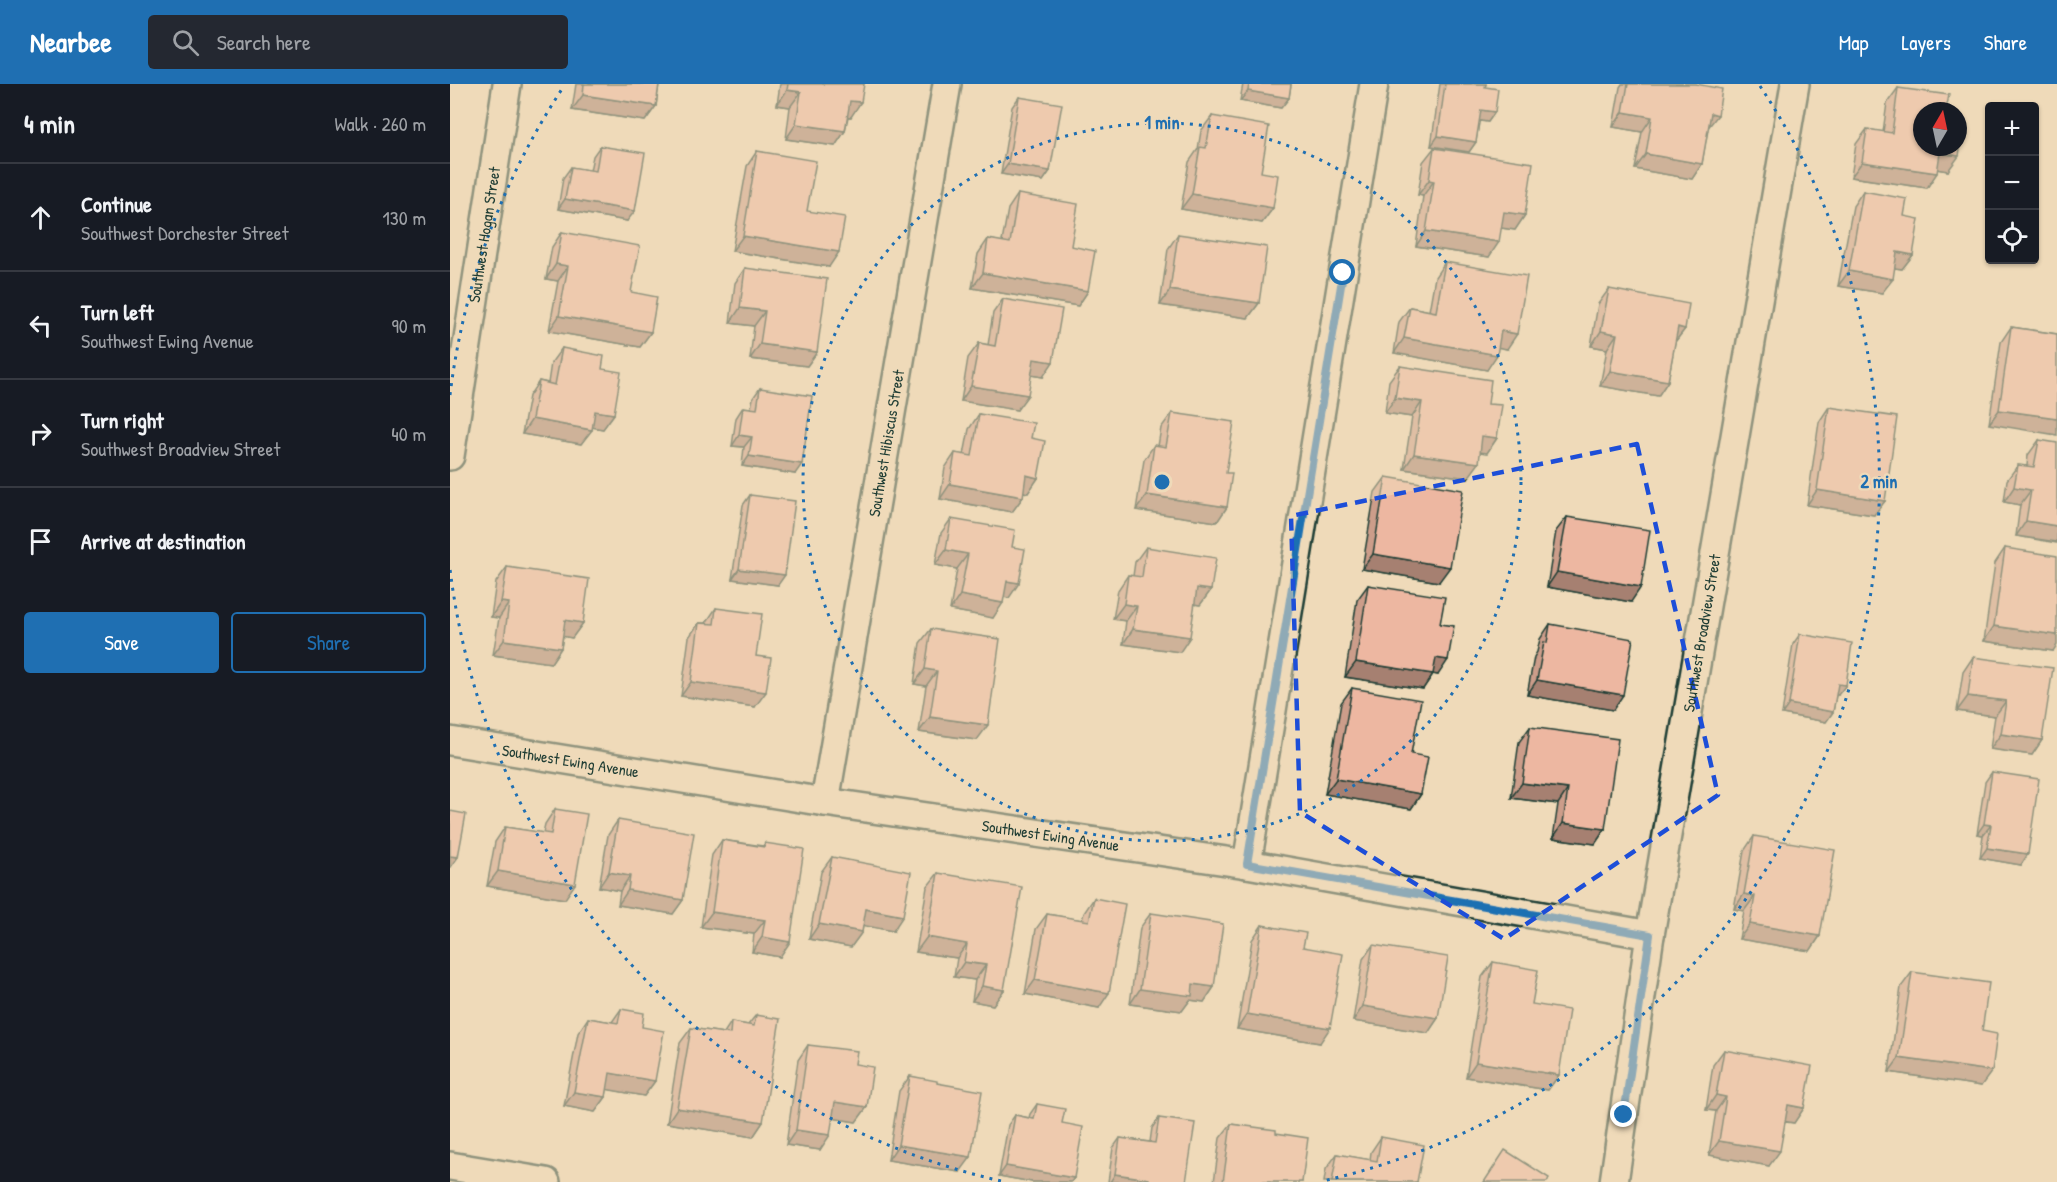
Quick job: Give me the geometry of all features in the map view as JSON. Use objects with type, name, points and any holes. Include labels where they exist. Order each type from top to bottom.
[{"type":"street","name":"Southwest Hogan Street","points":[[450,456],[507,84]]},
{"type":"street","name":"Southwest Hibiscus Street","points":[[825,802],[947,84]]},
{"type":"street","points":[[1247,864],[1374,84]]},
{"type":"street","name":"Southwest Broadview Street","points":[[1614,1182],[1650,935],[1795,84]]},
{"type":"street","name":"Southwest Ewing Avenue","points":[[450,741],[825,802],[1247,864],[1650,935]]},
{"type":"street","points":[[450,1166],[546,1182]]},
{"type":"highlighted area","points":[[1637,444],[1718,795],[1504,939],[1300,812],[1291,516]]},
{"type":"building","points":[[584,84],[659,84],[656,106],[583,95]]},
{"type":"building","points":[[788,84],[864,84],[861,102],[850,101],[845,131],[796,124],[801,92],[787,90]]},
{"type":"building","points":[[1249,84],[1291,84],[1289,98],[1248,91]]},
{"type":"building","points":[[1445,84],[1486,84],[1485,87],[1498,89],[1495,112],[1481,110],[1476,142],[1438,136]]},
{"type":"building","points":[[1628,84],[1696,84],[1722,89],[1718,115],[1711,113],[1702,164],[1646,154],[1652,117],[1623,112]]},
{"type":"building","points":[[1898,88],[1949,95],[1948,102],[1913,102],[1913,156],[1940,156],[1937,173],[1862,162],[1867,129],[1892,133]]},
{"type":"building","points":[[1019,97],[1062,104],[1050,171],[1008,164]]},
{"type":"building","points":[[1212,116],[1269,126],[1261,172],[1278,175],[1273,208],[1192,194],[1200,147],[1206,148]]},
{"type":"building","points":[[600,146],[645,153],[635,211],[565,199],[571,167],[596,171]]},
{"type":"building","points":[[1434,148],[1533,163],[1525,215],[1504,212],[1499,242],[1426,231],[1434,181],[1429,180]]},
{"type":"building","points":[[757,151],[816,161],[807,211],[845,217],[839,252],[743,236]]},
{"type":"building","points":[[1863,191],[1907,199],[1904,216],[1919,219],[1913,255],[1897,252],[1893,279],[1849,271]]},
{"type":"building","points":[[1018,194],[1078,204],[1071,246],[1095,251],[1088,291],[983,273],[988,239],[1010,243]]},
{"type":"building","points":[[562,232],[640,246],[631,292],[657,297],[651,332],[559,316],[568,266],[556,264]]},
{"type":"building","points":[[1178,234],[1267,247],[1259,303],[1170,290]]},
{"type":"building","points":[[1445,262],[1527,276],[1517,334],[1501,331],[1497,355],[1404,338],[1410,307],[1436,312]]},
{"type":"building","points":[[745,268],[827,279],[817,352],[760,344],[765,311],[740,308]]},
{"type":"building","points":[[1609,289],[1689,304],[1685,329],[1678,327],[1668,381],[1610,371],[1617,334],[1601,331]]},
{"type":"building","points":[[1003,299],[1062,309],[1053,362],[1034,359],[1028,395],[971,386],[979,343],[995,346]]},
{"type":"building","points":[[2011,327],[2057,334],[2057,418],[1999,410]]},
{"type":"building","points":[[562,348],[604,356],[602,369],[621,372],[614,414],[595,411],[592,430],[532,419],[539,381],[555,385]]},
{"type":"building","points":[[1400,366],[1491,380],[1488,404],[1502,405],[1497,438],[1482,436],[1479,463],[1414,454],[1422,402],[1395,398]]},
{"type":"building","points":[[760,388],[812,396],[802,464],[749,456],[752,437],[739,435],[743,407],[757,409]]},
{"type":"building","points":[[1829,407],[1897,417],[1885,501],[1817,490]]},
{"type":"building","points":[[1172,413],[1234,422],[1226,473],[1232,473],[1227,507],[1147,495],[1154,445],[1166,447]]},
{"type":"building","points":[[979,414],[1034,423],[1031,438],[1045,441],[1038,478],[1026,475],[1023,497],[950,484],[955,453],[972,456]]},
{"type":"building","points":[[2039,440],[2057,443],[2057,526],[2026,521],[2031,490],[2014,487],[2018,465],[2034,467]]},
{"type":"building","points":[[1386,477],[1463,490],[1450,567],[1373,554]]},
{"type":"building","points":[[750,495],[795,501],[785,575],[739,569]]},
{"type":"building","points":[[1567,517],[1650,530],[1641,587],[1557,572]]},
{"type":"building","points":[[951,519],[1015,530],[1012,547],[1025,549],[1019,583],[1007,581],[1003,603],[960,595],[968,554],[946,550]]},
{"type":"building","points":[[1146,547],[1216,558],[1211,590],[1197,588],[1190,637],[1133,629],[1137,606],[1124,604],[1128,575],[1142,577]]},
{"type":"building","points":[[2005,548],[2057,556],[2057,635],[1994,626]]},
{"type":"building","points":[[507,567],[589,579],[583,623],[565,620],[561,648],[504,640],[509,603],[501,602]]},
{"type":"building","points":[[1368,585],[1445,597],[1440,624],[1454,626],[1448,660],[1436,658],[1433,674],[1356,662]]},
{"type":"building","points":[[716,608],[762,614],[756,656],[771,658],[766,692],[691,682],[699,623],[714,624]]},
{"type":"building","points":[[1550,624],[1633,639],[1623,695],[1537,680]]},
{"type":"building","points":[[931,629],[1000,639],[988,725],[930,717],[937,671],[925,669]]},
{"type":"building","points":[[1800,634],[1852,643],[1846,685],[1838,684],[1833,712],[1789,704]]},
{"type":"building","points":[[1973,657],[2053,668],[2042,740],[2001,734],[2006,701],[1968,696]]},
{"type":"building","points":[[1352,688],[1421,700],[1411,754],[1428,757],[1421,794],[1336,779]]},
{"type":"building","points":[[1530,727],[1618,739],[1605,829],[1563,823],[1568,789],[1522,783]]},
{"type":"building","points":[[1992,772],[2039,779],[2028,854],[1987,848],[1991,825],[1984,824]]},
{"type":"building","points":[[555,809],[587,814],[575,884],[498,871],[505,827],[551,834]]},
{"type":"building","points":[[450,811],[466,814],[458,857],[450,856]]},
{"type":"building","points":[[618,820],[694,833],[683,900],[628,890],[630,876],[609,872]]},
{"type":"building","points":[[1754,836],[1835,850],[1820,936],[1750,924],[1755,896],[1744,894]]},
{"type":"building","points":[[722,840],[765,847],[765,843],[804,849],[790,942],[762,937],[765,920],[712,912]]},
{"type":"building","points":[[832,857],[911,872],[903,916],[866,909],[862,932],[819,924]]},
{"type":"building","points":[[938,873],[1022,887],[1004,990],[982,986],[986,965],[964,962],[967,944],[927,937]]},
{"type":"building","points":[[1094,898],[1125,904],[1109,993],[1035,980],[1047,914],[1089,921]]},
{"type":"building","points":[[1151,913],[1223,924],[1214,987],[1193,984],[1192,996],[1140,989]]},
{"type":"building","points":[[1262,925],[1306,933],[1303,947],[1343,954],[1330,1028],[1247,1014]]},
{"type":"building","points":[[1373,945],[1448,957],[1438,1018],[1363,1006]]},
{"type":"building","points":[[1493,962],[1538,970],[1532,1004],[1569,1010],[1559,1075],[1476,1062]]},
{"type":"building","points":[[1912,972],[1989,983],[1982,1031],[1997,1034],[1992,1071],[1899,1058]]},
{"type":"building","points":[[621,1009],[644,1013],[642,1027],[664,1031],[655,1081],[610,1073],[606,1097],[574,1092],[588,1018],[618,1023]]},
{"type":"building","points":[[756,1015],[780,1019],[763,1122],[677,1108],[691,1028],[730,1034],[731,1022],[754,1026]]},
{"type":"building","points":[[808,1045],[857,1051],[855,1064],[873,1067],[867,1107],[835,1102],[830,1135],[796,1130]]},
{"type":"building","points":[[1724,1050],[1812,1066],[1804,1108],[1788,1105],[1780,1151],[1719,1141],[1726,1097],[1716,1095]]},
{"type":"building","points":[[910,1076],[982,1091],[971,1157],[898,1145]]},
{"type":"building","points":[[1037,1104],[1065,1109],[1062,1123],[1083,1127],[1074,1178],[1006,1166],[1015,1115],[1034,1119]]},
{"type":"building","points":[[1159,1118],[1195,1123],[1186,1182],[1149,1182],[1149,1179],[1115,1174],[1120,1138],[1155,1143]]},
{"type":"building","points":[[1231,1124],[1276,1130],[1276,1133],[1308,1138],[1302,1182],[1223,1182]]},
{"type":"building","points":[[1381,1137],[1424,1145],[1417,1182],[1332,1182],[1337,1154],[1377,1161]]},
{"type":"building","points":[[1505,1150],[1549,1178],[1547,1182],[1484,1182]]},
{"type":"route","points":[[1343,273],[1247,864],[1650,935],[1624,1115]]}]
